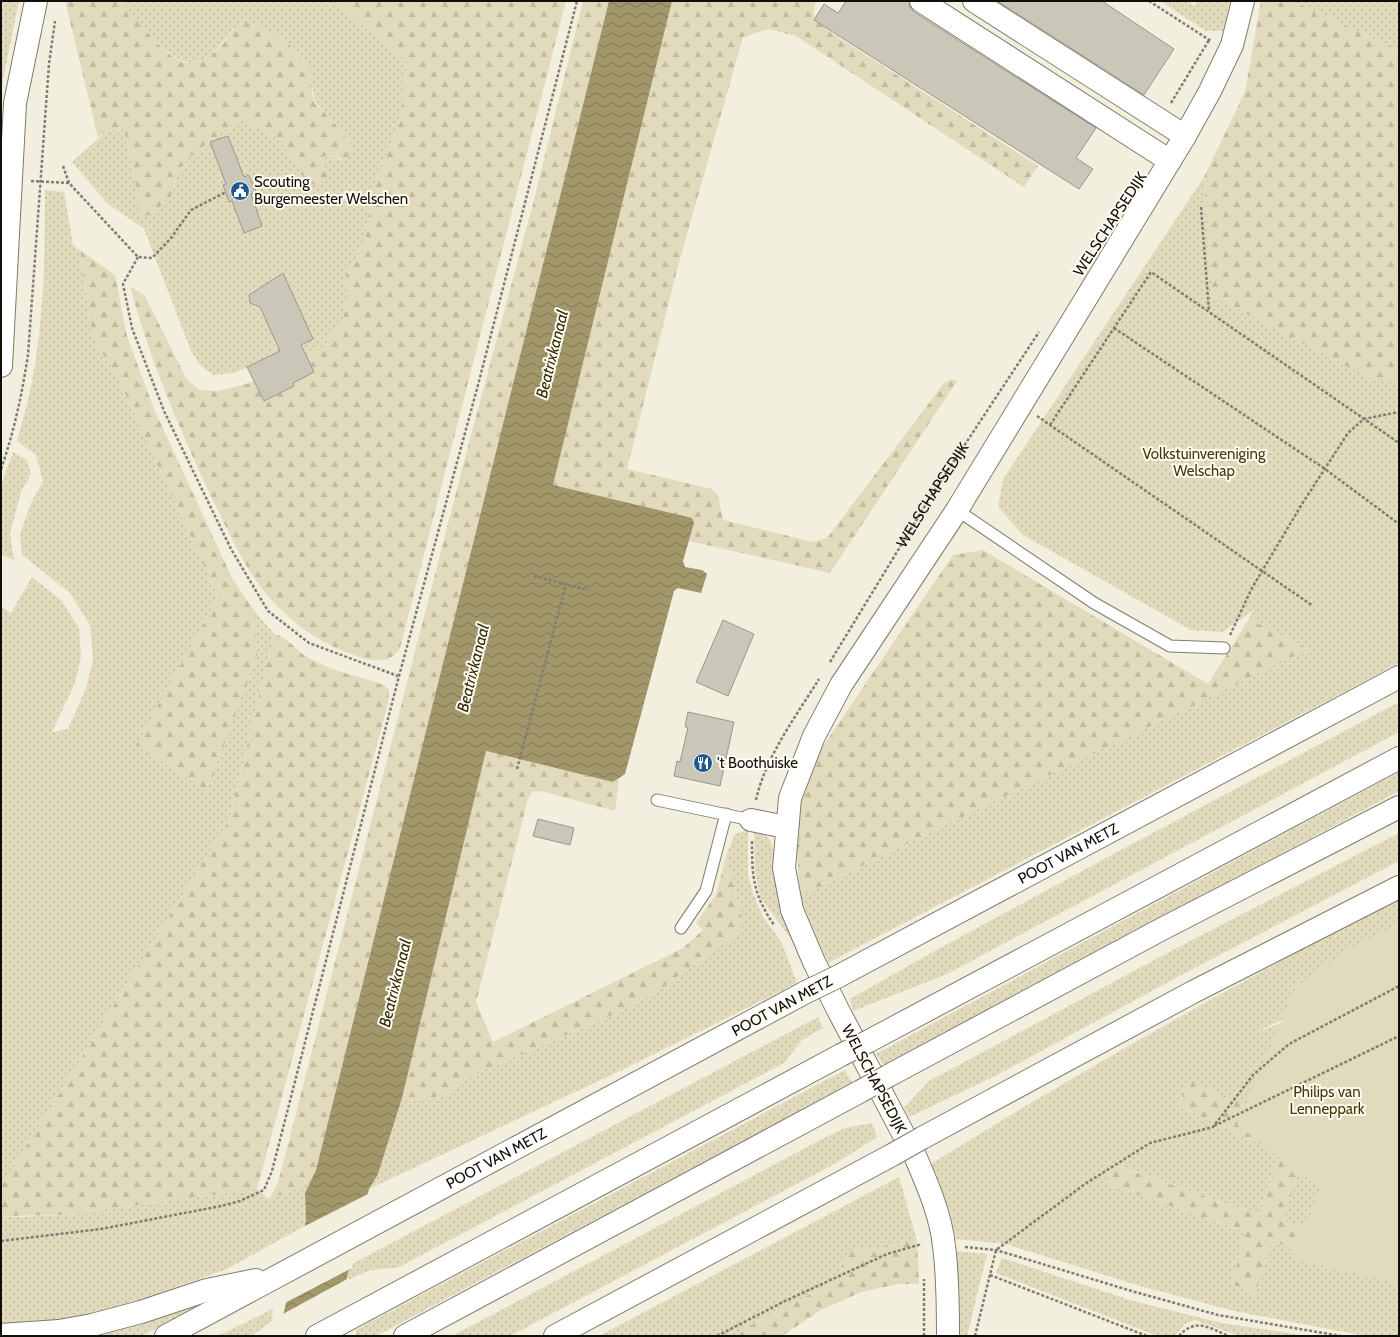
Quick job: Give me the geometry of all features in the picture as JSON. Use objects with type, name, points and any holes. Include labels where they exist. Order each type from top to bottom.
[{"type":"main road","points":[[1,366],[14,103],[36,1]]},
{"type":"main road","points":[[921,1],[1170,161]]},
{"type":"main road","points":[[974,1],[1185,136]]},
{"type":"main road","name":"WELSCHAPSEDIJK","points":[[948,1336],[948,1301],[931,1246],[931,1191],[916,1158],[831,996],[792,910],[784,868],[786,827],[790,798],[801,765],[840,685],[957,510],[1022,406],[1185,136],[1210,91],[1232,45],[1243,1]]},
{"type":"main road","name":"POOT VAN METZ","points":[[166,1336],[366,1230],[806,992],[837,977],[1399,677]]},
{"type":"main road","points":[[317,1336],[1399,758]]},
{"type":"main road","points":[[405,1336],[1155,933],[1399,807]]},
{"type":"main road","points":[[751,820],[786,827]]},
{"type":"main road","points":[[555,1336],[1193,992],[1399,887]]},
{"type":"main road","points":[[1,1335],[59,1331],[92,1325],[134,1314],[207,1290],[282,1274]]},
{"type":"lane","name":"WELSCHAPSEDIJK","points":[[957,510],[1094,603],[1170,646],[1224,648]]},
{"type":"lane","points":[[657,800],[751,820]]},
{"type":"lane","points":[[682,928],[706,891],[726,814]]},
{"type":"path","points":[[1,1241],[101,1229],[221,1206],[240,1201],[264,1190],[272,1171],[399,676],[478,385],[576,1]]},
{"type":"path","points":[[1149,1],[1209,40],[1160,121]]},
{"type":"path","points":[[1,469],[15,422],[24,383],[28,355],[49,64],[56,14]]},
{"type":"path","points":[[63,166],[69,183],[138,257],[152,258],[171,238],[191,210],[226,192]]},
{"type":"path","points":[[11,179],[69,183]]},
{"type":"path","points":[[1201,207],[1209,312]]},
{"type":"path","points":[[138,257],[123,284],[132,328],[164,411],[231,549],[268,611],[309,643],[399,676]]},
{"type":"path","points":[[1050,425],[1152,272],[1399,443]]},
{"type":"path","points":[[1114,328],[1325,469],[1399,524]]},
{"type":"path","name":"WELSCHAPSEDIJK","points":[[828,665],[931,496],[1040,331]]},
{"type":"path","points":[[1022,406],[1263,570],[1313,606]]},
{"type":"path","points":[[1224,648],[1252,588],[1348,433],[1364,419],[1399,412]]},
{"type":"path","points":[[534,576],[588,590]]},
{"type":"path","points":[[518,769],[566,584]]},
{"type":"path","points":[[751,820],[762,781],[782,739],[819,678]]},
{"type":"path","points":[[1213,1127],[1253,1074],[1290,1044],[1399,986]]},
{"type":"path","points":[[975,1336],[996,1250],[1085,1184],[1150,1143],[1213,1127],[1399,1036]]},
{"type":"path","points":[[717,1336],[785,1301],[886,1254],[931,1246],[996,1250],[1135,1292],[1218,1315],[1341,1336]]},
{"type":"path","points":[[924,1274],[924,1336]]},
{"type":"path","points":[[990,1274],[1147,1336]]},
{"type":"path","points":[[1179,1336],[1187,1327],[1197,1325],[1229,1336]]},
{"type":"green space","points":[[1,1],[19,1],[1,89]]},
{"type":"green space","points":[[65,1],[122,1],[140,25],[164,50],[178,60],[190,63],[203,60],[209,56],[223,44],[232,31],[240,24],[252,24],[272,32],[290,46],[305,62],[310,73],[313,98],[315,102],[341,131],[355,151],[351,156],[343,159],[324,156],[323,169],[328,178],[316,186],[305,179],[279,139],[241,119],[191,155],[178,173],[171,196],[157,209],[142,218],[124,129],[107,131],[98,137]]},
{"type":"green space","points":[[122,1],[333,1],[407,62],[399,125],[373,187],[365,240],[346,278],[348,295],[342,322],[323,347],[290,366],[283,353],[234,373],[213,375],[200,365],[191,351],[144,229],[107,203],[72,162],[107,131],[124,129],[142,217],[171,196],[178,173],[191,155],[241,119],[279,139],[289,153],[323,169],[324,156],[329,155],[341,160],[350,142],[315,101],[309,69],[301,56],[281,38],[233,28],[217,49],[207,57],[195,62],[186,62],[176,58],[154,40],[144,30]]},
{"type":"green space","points":[[333,1],[566,1],[400,648],[392,657],[381,660],[363,658],[351,654],[313,636],[285,614],[259,585],[236,547],[187,443],[155,366],[130,286],[145,296],[186,378],[199,390],[219,391],[246,384],[290,366],[323,347],[342,322],[348,295],[345,278],[365,240],[373,187],[399,125],[407,62]]},
{"type":"green space","points":[[583,1],[609,1],[316,1170],[300,1187],[269,1199],[278,1183],[466,454],[533,204]]},
{"type":"green space","points":[[672,1],[816,1],[813,14],[827,30],[1038,166],[1024,187],[796,36],[768,29],[743,37],[677,270],[627,469],[712,489],[718,496],[723,520],[813,542],[827,538],[945,382],[951,379],[957,381],[830,573],[689,541],[694,523],[553,485]]},
{"type":"green space","points":[[1160,1],[1188,1],[1195,6],[1197,1],[1230,1],[1225,31],[1206,31]]},
{"type":"green space","points":[[1261,1],[1293,1],[1399,50],[1399,384],[1371,379],[1212,296],[1204,177],[1245,92]]},
{"type":"green space","points":[[1293,1],[1399,1],[1399,50]]},
{"type":"green space","name":"Volkstuinvereniging Welschap","points":[[1204,177],[1212,296],[1371,378],[1399,384],[1399,663],[828,963],[800,896],[1308,649],[1249,619],[1252,611],[1223,632],[1191,630],[1023,535],[998,507],[1003,479]]},
{"type":"green space","points":[[45,190],[64,192],[73,245],[80,250],[92,336],[118,378],[218,597],[137,746],[257,656],[256,613],[274,634],[229,820],[1,1187],[1,606],[11,613],[32,577],[61,600],[79,628],[81,657],[75,683],[52,732],[68,729],[86,688],[93,660],[90,625],[70,593],[22,555],[20,534],[31,503],[43,481],[36,455],[17,441],[32,382],[39,334],[44,262]]},
{"type":"green space","points":[[80,250],[115,275],[127,336],[154,409],[232,578],[256,613],[257,656],[207,791],[136,745],[218,597],[118,378],[92,336]]},
{"type":"green space","points":[[13,452],[27,460],[31,474],[21,492],[10,533],[14,560],[1,555],[1,485]]},
{"type":"green space","points":[[983,550],[1208,684],[1249,619],[1309,649],[800,896],[796,834],[802,799],[813,761],[953,555]]},
{"type":"green space","points":[[274,634],[283,638],[315,662],[384,685],[389,690],[388,704],[257,1189],[63,1215],[1,1216],[1,1187],[229,820]]},
{"type":"green space","points":[[1399,702],[1399,732],[947,974],[853,1011],[850,999],[931,953]]},
{"type":"green space","points":[[486,751],[613,782],[619,779],[615,811],[541,791],[532,792],[528,799],[476,1002],[493,1042],[683,948],[703,930],[696,923],[716,895],[726,856],[743,921],[736,935],[660,989],[617,1013],[473,1075],[454,1087],[443,1097],[415,1100],[402,1098]]},
{"type":"green space","points":[[1399,772],[1399,791],[884,1066],[876,1054]]},
{"type":"green space","points":[[748,830],[748,874],[753,893],[762,915],[782,943],[797,983],[624,1069],[369,1189],[378,1174],[402,1098],[415,1100],[443,1097],[454,1087],[473,1075],[617,1013],[660,989],[736,935],[743,921],[726,856],[735,834]]},
{"type":"green space","points":[[754,830],[763,832],[770,841],[776,855],[800,951],[760,897],[755,871]]},
{"type":"green space","points":[[1399,833],[1399,861],[1185,973],[997,1075],[909,1117],[904,1108],[929,1081],[1173,950]]},
{"type":"green space","points":[[1399,897],[1399,962],[1255,1033],[1399,978],[1399,1262],[1283,1221],[1310,1135],[1190,1081],[1178,1106],[1280,1153],[1259,1215],[1113,1164],[1106,1184],[1245,1232],[1232,1284],[1255,1295],[1271,1241],[1399,1284],[1399,1336],[1366,1336],[1234,1311],[1140,1286],[1006,1244],[956,1239],[950,1212],[931,1164],[1046,1094],[1163,1026]]},
{"type":"green space","name":"Philips van Lenneppark","points":[[1399,924],[1399,1283],[1291,1259],[1321,1189],[1237,1125],[1296,986],[1349,949]]},
{"type":"green space","points":[[818,1017],[823,1028],[802,1040],[784,1063],[397,1268],[370,1270],[346,1281],[350,1265]]},
{"type":"green space","points":[[845,1070],[852,1083],[376,1336],[356,1336],[356,1330],[376,1319]]},
{"type":"green space","points":[[1190,1080],[1310,1135],[1283,1221],[1399,1262],[1399,1284],[1271,1241],[1255,1295],[1232,1284],[1245,1232],[1106,1184],[1112,1164],[1259,1215],[1280,1153],[1178,1106]]},
{"type":"green space","points":[[872,1123],[877,1137],[838,1162],[510,1336],[452,1336],[824,1138],[845,1128]]},
{"type":"green space","points":[[316,1170],[305,1193],[305,1226],[227,1269],[141,1300],[57,1322],[1,1324],[1,1216],[21,1217],[63,1215],[257,1189],[269,1199],[300,1187]]},
{"type":"green space","points":[[899,1177],[917,1241],[848,1252],[836,1281],[756,1322],[735,1336],[599,1336]]},
{"type":"green space","points":[[917,1241],[919,1284],[898,1284],[861,1292],[821,1310],[782,1336],[735,1336],[756,1322],[836,1281],[848,1252]]},
{"type":"green space","points":[[956,1251],[987,1254],[967,1336],[958,1336],[959,1297]]},
{"type":"green space","points":[[1002,1258],[1133,1301],[1222,1323],[1308,1336],[1239,1336],[1195,1320],[1186,1323],[1174,1336],[1157,1336],[996,1273]]},
{"type":"green space","points":[[211,1299],[142,1336],[76,1336]]},
{"type":"green space","points":[[273,1309],[272,1321],[251,1336],[218,1336]]},
{"type":"water","name":"Beatrixkanaal","points":[[609,1],[672,1],[553,485],[692,518],[694,523],[683,561],[685,567],[702,570],[707,574],[701,593],[678,588],[674,591],[625,774],[613,782],[486,751],[402,1098],[378,1174],[369,1189],[346,1281],[278,1336],[306,1221],[305,1193],[316,1170]]},
{"type":"pier","points":[[370,1193],[352,1268],[283,1304],[303,1227]]},
{"type":"pier","points":[[349,1278],[348,1282],[340,1289],[336,1303],[341,1312],[333,1336],[276,1336],[281,1315]]},
{"type":"building","points":[[846,1],[909,1],[910,7],[914,12],[1096,128],[1076,158],[1093,169],[1079,189],[814,20],[824,4],[838,13]]},
{"type":"building","points":[[997,1],[1102,1],[1174,49],[1144,95]]},
{"type":"building","points":[[228,136],[244,177],[249,175],[256,192],[251,194],[262,226],[244,233],[232,201],[229,202],[223,185],[226,184],[210,142]]},
{"type":"building","points":[[283,273],[313,339],[301,345],[314,372],[293,383],[294,386],[264,401],[247,367],[280,351],[260,307],[250,303],[249,295]]},
{"type":"building","points":[[723,620],[754,634],[728,696],[696,682]]},
{"type":"building","points":[[688,712],[734,722],[720,786],[674,776],[677,761],[680,762],[688,727],[685,727]]},
{"type":"building","points":[[538,819],[574,828],[570,845],[533,836]]},
{"type":"place","name":"Scouting Burgemeester Welschen","points":[[240,191]]},
{"type":"place","name":"'t Boothuiske","points":[[703,763]]}]
